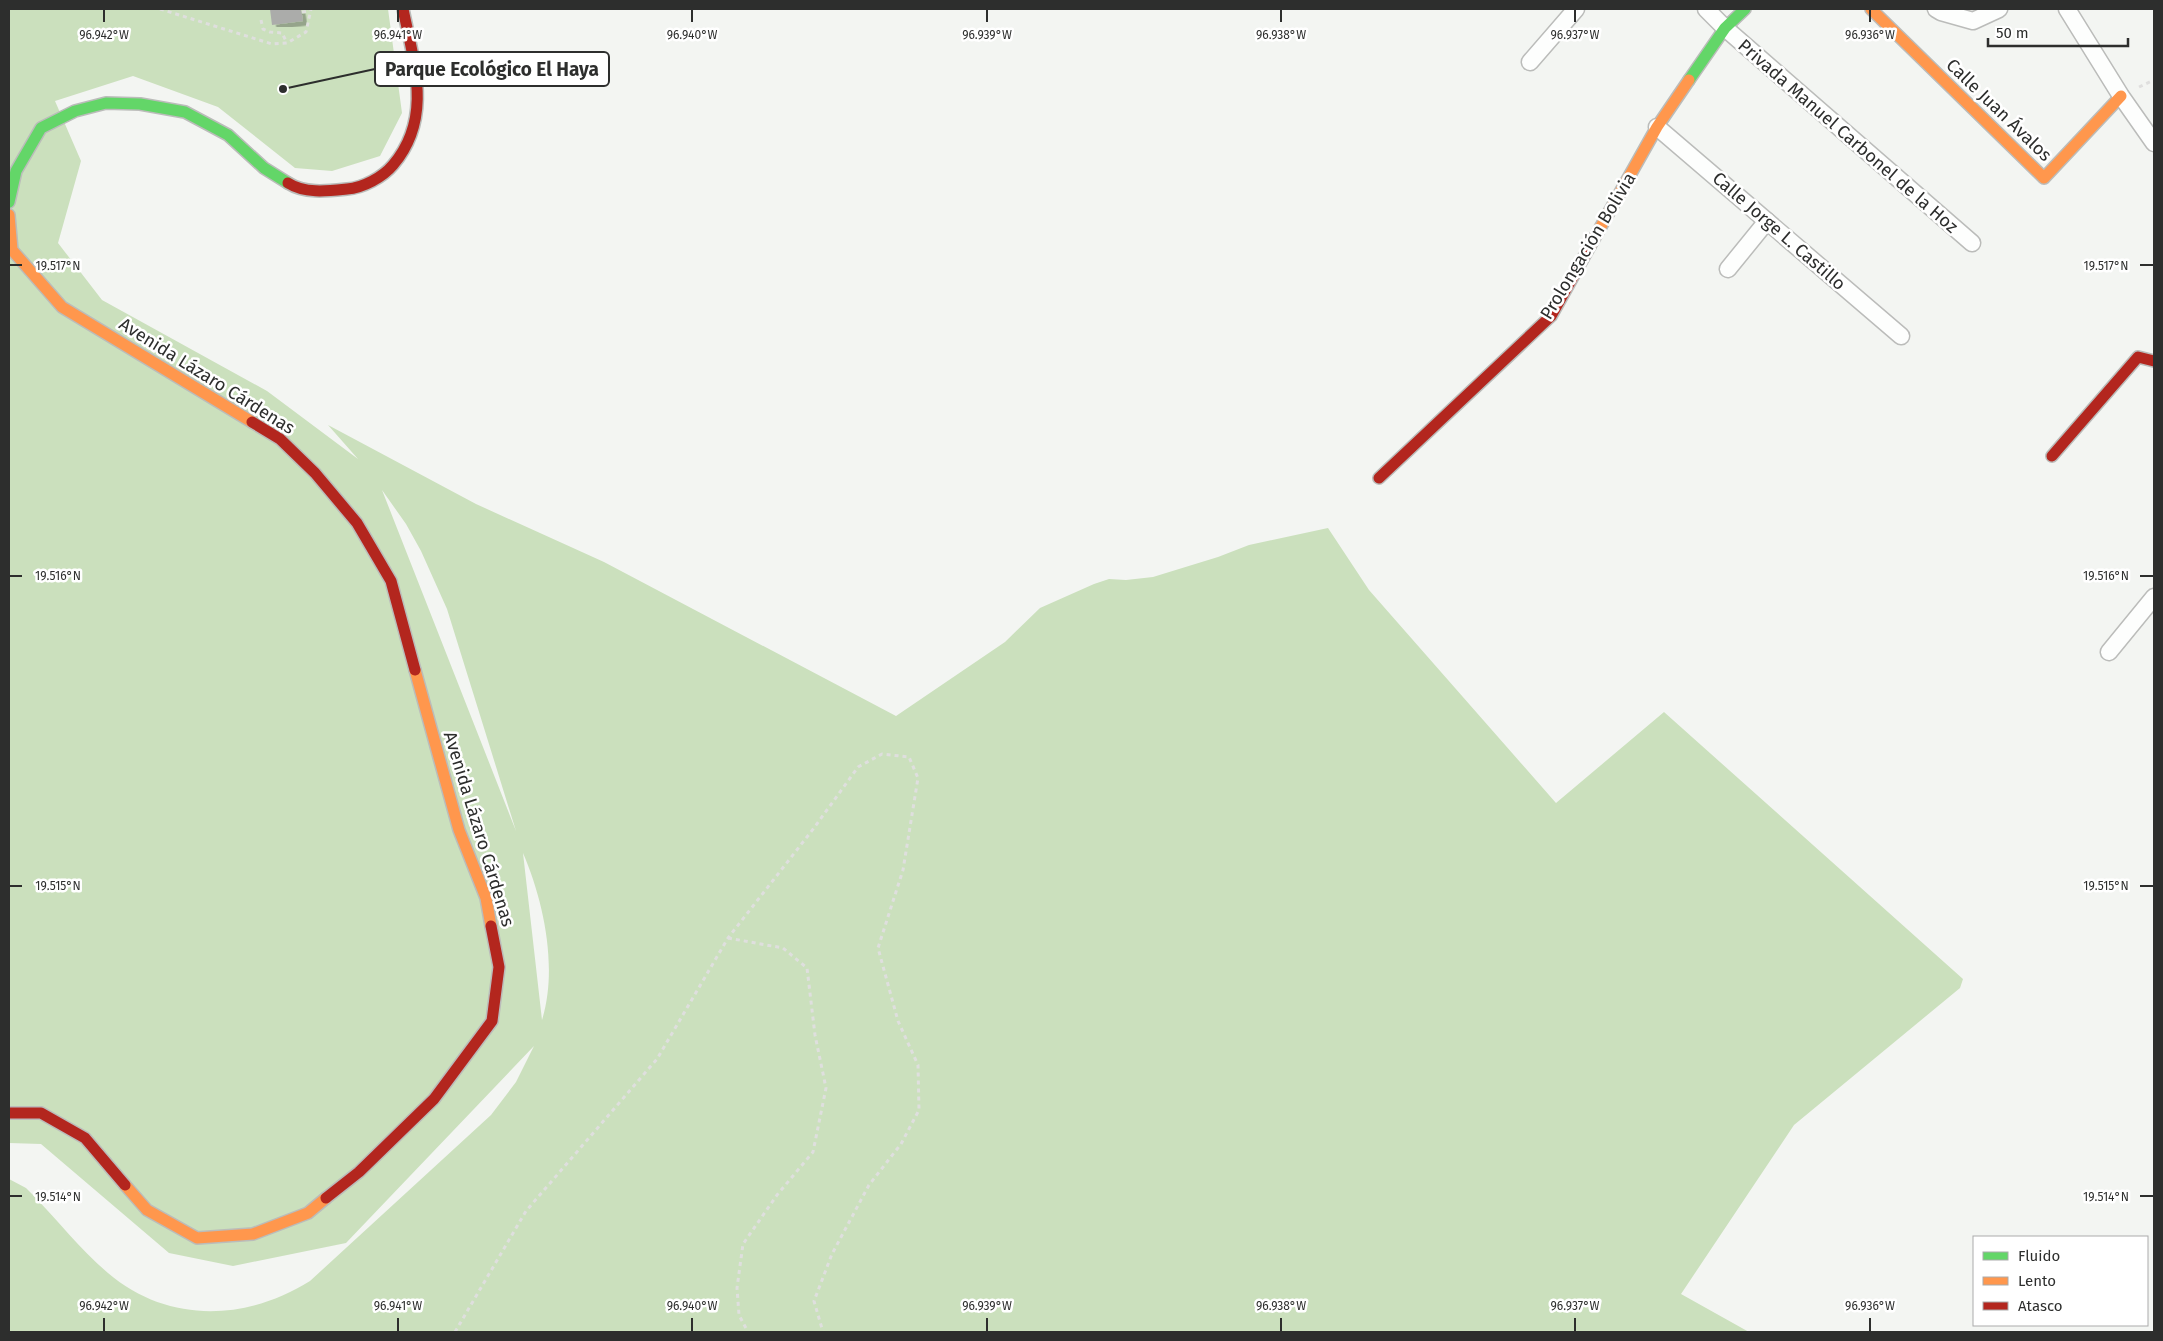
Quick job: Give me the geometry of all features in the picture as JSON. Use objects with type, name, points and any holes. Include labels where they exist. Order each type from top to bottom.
[{"type":"main road","points":[[9,202],[16,171],[41,128],[75,110],[106,103],[140,104],[185,112],[228,135],[264,168],[292,186],[320,192],[351,189],[384,175],[404,152],[416,122],[418,85],[404,9]]},
{"type":"main road","name":"Prolongación Bolivia","points":[[1379,478],[1551,316],[1657,127],[1724,28],[1744,9]]},
{"type":"main road","name":"Calle Juan Ávalos","points":[[1871,9],[2044,178],[2121,96]]},
{"type":"main road","name":"Avenida Lázaro Cárdenas","points":[[9,215],[10,248],[62,307],[280,439],[316,472],[357,523],[390,582],[459,830],[486,898],[500,967],[492,1021],[434,1099],[359,1172],[308,1213],[253,1234],[197,1238],[146,1210],[85,1138],[41,1113],[9,1113]]},
{"type":"main road","points":[[2052,456],[2138,357],[2154,361]]},
{"type":"street","points":[[1530,62],[1576,9]]},
{"type":"street","name":"Privada Manuel Carbonel de la Hoz","points":[[1706,9],[1724,28],[1972,243]]},
{"type":"street","points":[[1936,9],[1973,21],[1999,9]]},
{"type":"street","points":[[2067,9],[2121,96],[2154,143]]},
{"type":"street","name":"Calle Jorge L. Castillo","points":[[1657,127],[1901,336]]},
{"type":"street","points":[[1728,269],[1767,221]]},
{"type":"street","points":[[2109,652],[2154,597]]},
{"type":"path","points":[[160,9],[272,44],[287,43],[306,32],[311,10],[302,12]]},
{"type":"path","points":[[261,20],[263,29],[282,33],[287,43]]},
{"type":"path","points":[[455,1332],[526,1211],[657,1059],[728,938],[814,828],[858,767],[882,754],[909,758],[918,778],[903,870],[878,948],[898,1021],[918,1065],[919,1110],[901,1144],[869,1185],[832,1254],[814,1301],[823,1332]]},
{"type":"path","points":[[728,938],[783,948],[807,968],[815,1035],[826,1088],[813,1152],[777,1195],[743,1244],[737,1288],[739,1315],[748,1332]]},
{"type":"green space","points":[[9,9],[388,9],[402,113],[380,156],[332,171],[295,168],[218,107],[133,76],[55,101],[81,161],[58,243],[102,300],[267,391],[358,459],[328,425],[476,504],[604,562],[896,716],[1005,642],[1040,608],[1094,584],[1109,579],[1126,580],[1153,577],[1218,557],[1249,545],[1328,528],[1369,590],[1556,803],[1664,712],[1963,979],[1960,988],[1794,1125],[1681,1294],[1749,1332],[9,1332],[9,1179],[26,1188],[98,1264],[131,1290],[156,1301],[181,1308],[208,1311],[260,1304],[310,1281],[491,1115],[516,1082],[534,1046],[346,1243],[233,1266],[169,1253],[41,1144],[9,1143]],"holes":[[[382,490],[406,524],[421,551],[447,609],[516,831]],[[523,853],[537,892],[549,957],[547,1000],[542,1020]]]},
{"type":"building","points":[[270,9],[301,9],[303,21],[272,25]]},
{"type":"traffic: fast","points":[[1689,80],[1725,28],[1745,9]]},
{"type":"traffic: fast","points":[[9,202],[16,171],[41,128],[75,111],[106,103],[140,104],[185,112],[228,135],[264,168],[288,183]]},
{"type":"traffic: slow","points":[[1871,9],[2044,178],[2121,96]]},
{"type":"traffic: slow","points":[[1590,246],[1657,127],[1689,80]]},
{"type":"traffic: slow","points":[[9,215],[12,250],[62,307],[252,422]]},
{"type":"traffic: slow","points":[[415,670],[459,830],[486,898],[491,926]]},
{"type":"traffic: slow","points":[[125,1185],[147,1210],[197,1238],[253,1234],[308,1213],[326,1198]]},
{"type":"traffic: jam","points":[[288,183],[302,189],[317,191],[360,187],[384,174],[393,165],[405,147],[413,128],[417,109],[417,90],[412,50],[403,9]]},
{"type":"traffic: jam","points":[[1379,478],[1551,316],[1590,246]]},
{"type":"traffic: jam","points":[[2052,456],[2138,357],[2154,361]]},
{"type":"traffic: jam","points":[[252,422],[280,439],[315,473],[357,523],[391,581],[415,670]]},
{"type":"traffic: jam","points":[[326,1198],[359,1172],[434,1099],[492,1021],[499,967],[491,926]]},
{"type":"traffic: jam","points":[[9,1113],[41,1113],[85,1138],[125,1185]]},
{"type":"place","name":"Parque Ecológico El Haya","points":[[283,89]]}]
